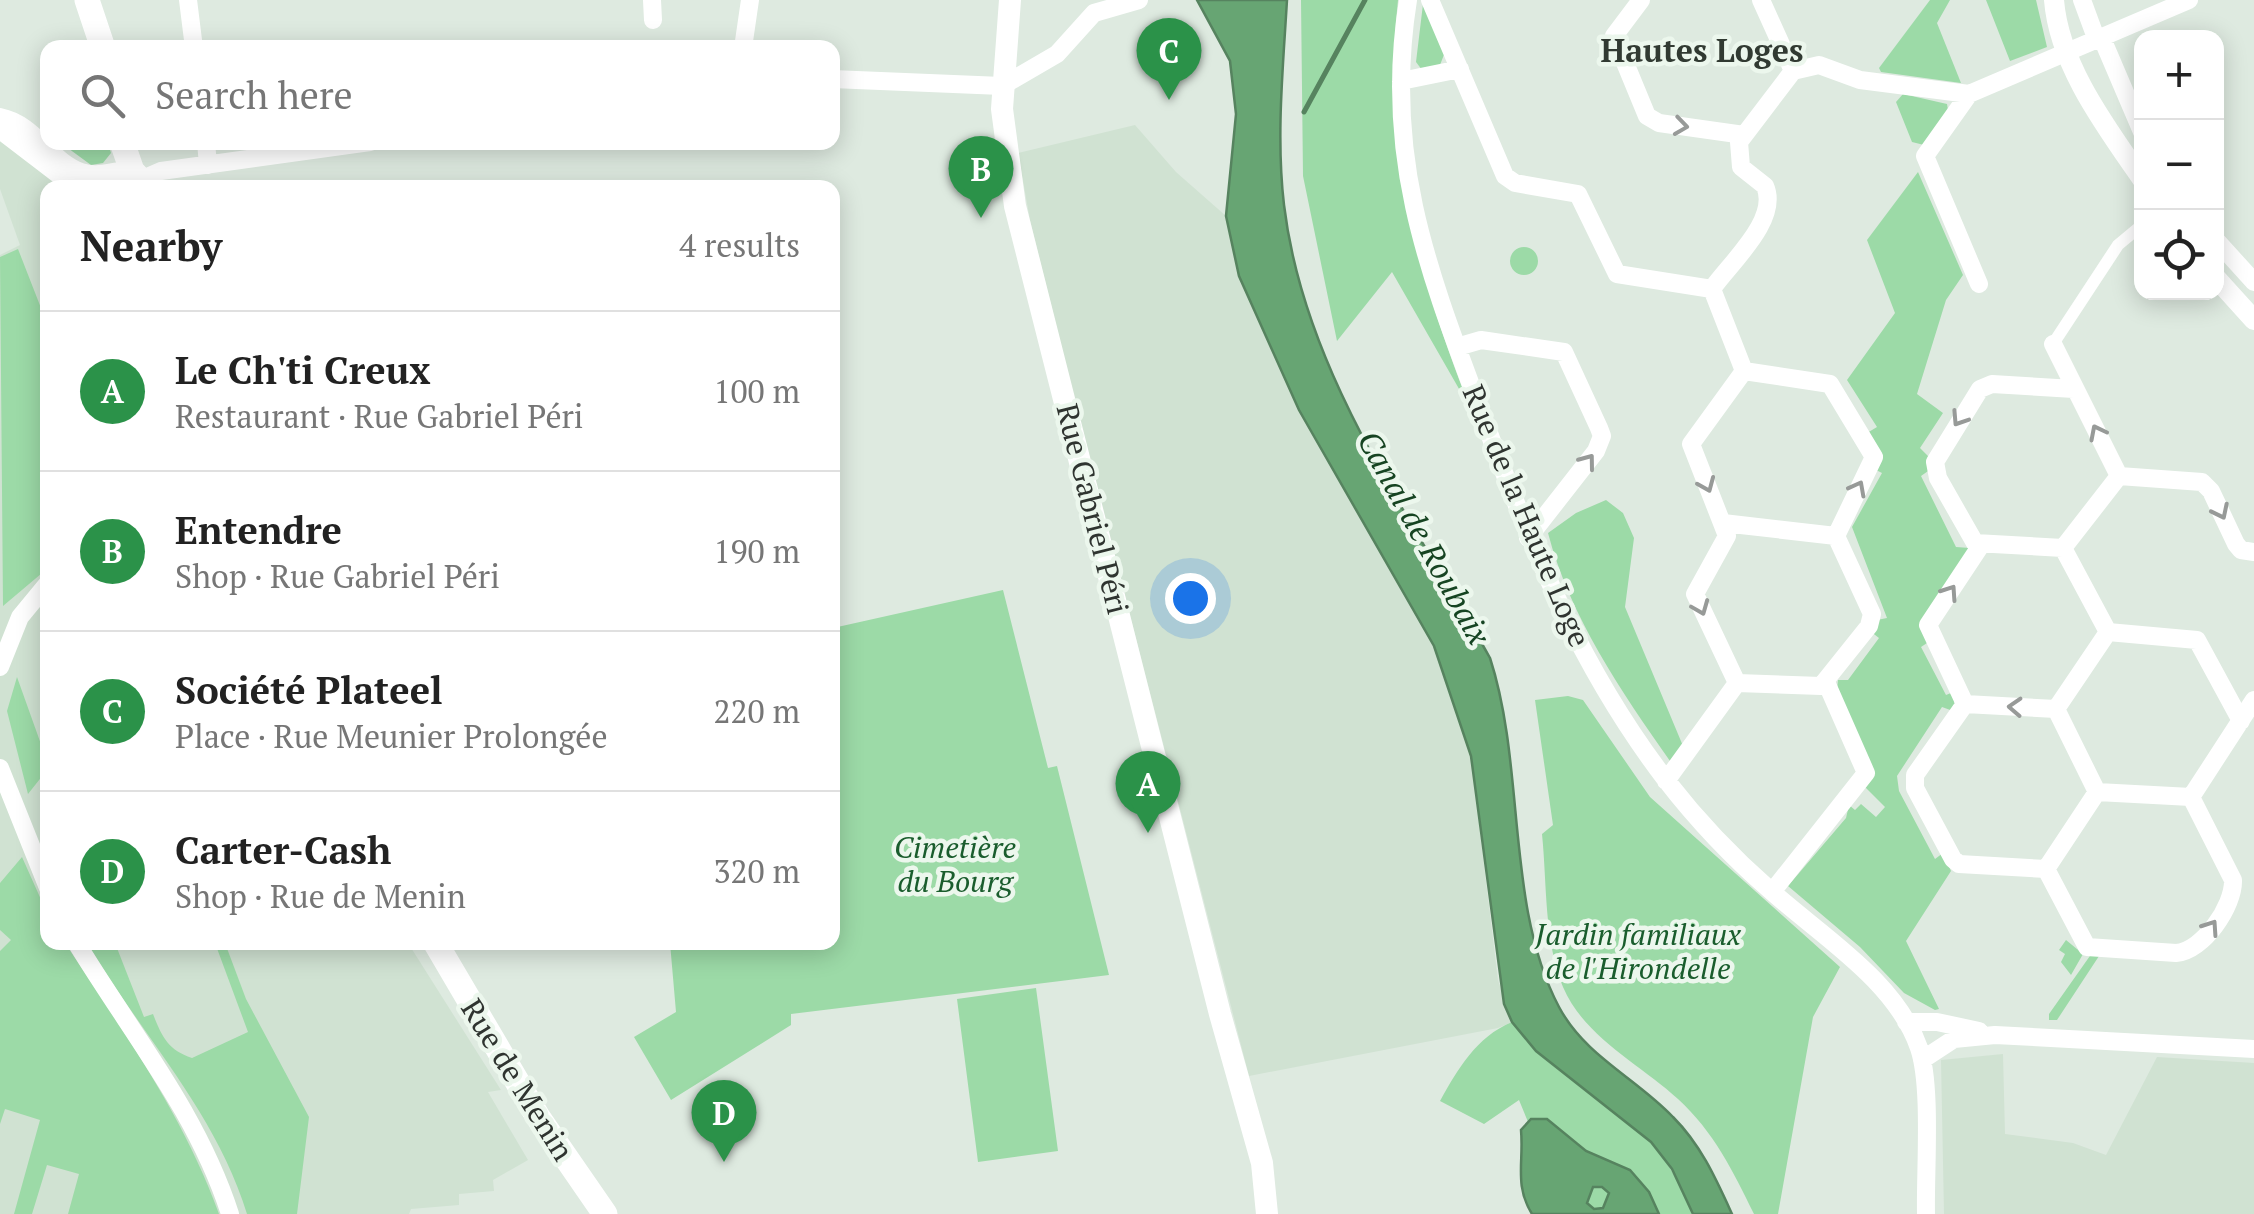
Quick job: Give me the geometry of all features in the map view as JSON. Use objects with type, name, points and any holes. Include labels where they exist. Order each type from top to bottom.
[{"type":"main road","points":[[72,0],[86,40]]},
{"type":"main road","points":[[87,0],[100,40]]},
{"type":"main road","name":"Rue Gabriel Péri","points":[[1010,0],[1002,86],[1015,206],[1220,1014],[1262,1163],[1268,1214]]},
{"type":"main road","points":[[125,150],[138,180]]},
{"type":"main road","points":[[138,150],[138,180]]},
{"type":"main road","name":"Rue de Menin","points":[[426,950],[510,1098],[588,1214]]},
{"type":"main road","name":"Rue de Menin","points":[[441,950],[538,1117],[605,1214]]},
{"type":"main road","name":"Rue Gabriel Péri","points":[[1220,1014],[1254,1174],[1257,1214]]},
{"type":"street","points":[[188,0],[193,40]]},
{"type":"street","points":[[652,0],[653,20]]},
{"type":"street","points":[[744,40],[750,0]]},
{"type":"street","points":[[840,79],[1002,86],[1057,54],[1094,14],[1140,0]]},
{"type":"street","name":"Rue de la Haute Loge","points":[[1408,0],[1401,81],[1402,138],[1414,219],[1426,266],[1528,538],[1586,661],[1666,781],[1720,843],[1871,979],[1906,1022],[1922,1060],[1926,1214]]},
{"type":"street","points":[[1430,0],[1505,176],[1516,183],[1578,194],[1617,274],[1712,290]]},
{"type":"street","points":[[1641,0],[1614,36],[1647,116],[1659,123],[1744,135]]},
{"type":"street","points":[[1761,0],[1793,71]]},
{"type":"street","points":[[2054,0],[2067,51],[2134,165]]},
{"type":"street","points":[[2082,0],[2137,120]]},
{"type":"street","points":[[1979,284],[1925,156],[1969,94],[2188,0]]},
{"type":"street","points":[[1712,290],[1755,231],[1768,204],[1765,186],[1738,159],[1744,135],[1793,71],[1819,65],[1860,80],[1969,94]]},
{"type":"street","points":[[1401,81],[1460,69]]},
{"type":"street","points":[[0,118],[22,126],[40,141]]},
{"type":"street","points":[[0,130],[66,180]]},
{"type":"street","points":[[51,150],[76,170],[133,180]]},
{"type":"street","points":[[207,150],[208,165]]},
{"type":"street","points":[[142,180],[208,165],[314,150]]},
{"type":"street","points":[[2119,476],[2052,344],[2118,245],[2134,232]]},
{"type":"street","points":[[2224,249],[2254,282]]},
{"type":"street","points":[[2224,287],[2254,320]]},
{"type":"street","points":[[1712,290],[1744,371]]},
{"type":"street","points":[[1456,348],[1481,340],[1564,352],[1600,428],[1602,436],[1596,451],[1528,538]]},
{"type":"street","points":[[1736,683],[1695,594],[1697,583],[1727,542],[1724,522],[1692,448],[1695,434],[1744,371]]},
{"type":"street","points":[[1744,371],[1830,384],[1872,449],[1873,461],[1836,536]]},
{"type":"street","points":[[2063,548],[1981,544],[1970,538],[1938,478],[1938,450],[1975,394],[1986,386],[2074,389]]},
{"type":"street","points":[[2063,548],[2119,476]]},
{"type":"street","points":[[2119,476],[2202,482],[2211,491],[2236,544],[2250,552]]},
{"type":"street","points":[[1724,522],[1836,536]]},
{"type":"street","points":[[1666,781],[1736,683],[1746,680],[1814,688],[1826,682],[1873,620],[1836,536]]},
{"type":"street","points":[[1965,704],[1928,625],[1981,544]]},
{"type":"street","points":[[2063,548],[2108,632]]},
{"type":"street","points":[[0,666],[20,617],[40,593]]},
{"type":"street","points":[[2056,709],[2108,632]]},
{"type":"street","points":[[2108,632],[2197,640],[2240,721]]},
{"type":"street","points":[[1772,892],[1866,773],[1826,682]]},
{"type":"street","points":[[2191,797],[2254,700]]},
{"type":"street","points":[[1965,704],[2056,709]]},
{"type":"street","points":[[1965,704],[1915,775],[1915,788],[1948,853],[1959,864],[2046,869]]},
{"type":"street","points":[[2056,709],[2096,792]]},
{"type":"street","points":[[0,768],[40,868]]},
{"type":"street","points":[[2046,869],[2096,792]]},
{"type":"street","points":[[2096,792],[2191,797]]},
{"type":"street","points":[[2046,869],[2080,938],[2090,948],[2188,952],[2201,942],[2232,895],[2233,880],[2191,797]]},
{"type":"street","points":[[81,950],[177,1097],[230,1214]]},
{"type":"street","points":[[1906,1022],[1947,1023],[1994,1035]]},
{"type":"street","points":[[1922,1060],[1954,1039],[1994,1035],[2254,1049]]},
{"type":"shaded area","points":[[1197,0],[1287,0],[1281,154],[1284,205],[1295,267],[1313,326],[1364,441],[1490,658],[1508,745],[1530,925],[1542,967],[1559,1007],[1583,1039],[1659,1103],[1692,1139],[1732,1214],[1693,1214],[1672,1169],[1651,1142],[1536,1051],[1512,1022],[1504,1004],[1471,756],[1434,646],[1299,410],[1239,276],[1226,216],[1236,114],[1230,61]]},
{"type":"shaded area","points":[[1135,125],[1176,172],[1226,216],[1239,276],[1299,410],[1434,646],[1471,756],[1498,980],[1512,1022],[1498,1028],[1249,1076],[1076,406],[1030,220],[1018,153]]},
{"type":"shaded area","points":[[0,135],[58,180],[40,180],[40,950],[412,950],[501,1090],[488,1092],[528,1160],[493,1180],[494,1191],[459,1194],[459,1205],[411,1209],[409,1214],[0,1214],[0,255],[20,245],[0,189]]},
{"type":"shaded area","points":[[2003,1054],[2005,1134],[2073,1143],[2106,1155],[2157,1057],[2254,1063],[2254,1214],[1944,1214],[1941,1060]]},
{"type":"shaded area","points":[[1531,1119],[1547,1119],[1586,1151],[1630,1170],[1649,1192],[1659,1214],[1532,1214],[1521,1183],[1521,1130]],"holes":[[[1593,1187],[1602,1187],[1609,1193],[1603,1208],[1594,1209],[1587,1203]]]},
{"type":"green space","points":[[1301,0],[1398,0],[1395,107],[1408,208],[1434,308],[1470,408],[1392,272],[1337,341],[1303,176]]},
{"type":"green space","points":[[1930,0],[1950,0],[1937,23],[1961,83],[1881,72],[1879,68]]},
{"type":"green space","points":[[1986,0],[2036,0],[2047,47],[2010,61]]},
{"type":"green space","points":[[1423,4],[1445,52],[1440,65],[1422,70],[1416,62]]},
{"type":"green space","points":[[1903,94],[1947,104],[1948,110],[1924,145],[1912,142],[1896,102]]},
{"type":"green space","points":[[71,150],[110,150],[103,163],[91,165]]},
{"type":"green space","points":[[1918,172],[1963,275],[1946,300],[1917,394],[1943,413],[1920,448],[1929,457],[1931,469],[1921,476],[1956,547],[1970,548],[1930,641],[1921,647],[1946,695],[1956,691],[1953,711],[1942,707],[1897,776],[1899,791],[1935,859],[1943,853],[1951,871],[1906,941],[1939,1009],[1935,1010],[1904,993],[1860,947],[1788,886],[1846,818],[1849,805],[1855,810],[1861,804],[1876,817],[1885,807],[1865,787],[1837,690],[1838,680],[1848,680],[1879,638],[1870,631],[1877,620],[1887,618],[1852,527],[1882,473],[1874,469],[1867,433],[1877,427],[1847,380],[1895,313],[1867,240]]},
{"type":"green space","points":[[1524,247],[1534,251],[1538,261],[1534,271],[1524,275],[1514,271],[1510,261],[1514,251]]},
{"type":"green space","points":[[18,249],[40,305],[40,575],[3,606],[0,257]]},
{"type":"green space","points":[[1606,500],[1623,513],[1634,538],[1625,607],[1683,746],[1670,761],[1583,624],[1548,533],[1576,513]]},
{"type":"green space","name":"Cimetière du Bourg","points":[[1003,590],[1048,768],[1057,766],[1109,975],[791,1014],[791,1025],[671,1100],[634,1037],[676,1012],[671,950],[840,950],[840,626]]},
{"type":"green space","points":[[17,677],[40,741],[40,779],[28,794],[7,711]]},
{"type":"green space","name":"Jardin familiaux de l'Hirondelle","points":[[1568,696],[1583,700],[1650,797],[1840,967],[1813,1017],[1778,1214],[1754,1214],[1702,1125],[1678,1099],[1584,1021],[1563,987],[1552,951],[1547,912],[1542,834],[1553,825],[1535,700]]},
{"type":"green space","points":[[22,857],[40,897],[40,950],[70,950],[170,1108],[219,1214],[68,1214],[79,1174],[47,1165],[32,1214],[14,1214],[40,1120],[5,1109],[0,1124],[0,951],[11,940],[0,930],[0,883]]},
{"type":"green space","points":[[2066,940],[2083,954],[2071,975],[2061,962],[2065,954],[2059,950]]},
{"type":"green space","points":[[91,950],[118,950],[144,1017],[153,1014],[167,1042],[192,1058],[248,1032],[218,950],[228,950],[246,999],[309,1117],[297,1214],[247,1214],[197,1107]]},
{"type":"green space","points":[[2092,953],[2101,953],[2057,1020],[2049,1020],[2049,1014]]},
{"type":"green space","points":[[1036,988],[1058,1151],[978,1162],[957,999]]},
{"type":"green space","points":[[1512,1022],[1545,1056],[1638,1129],[1666,1162],[1693,1214],[1566,1214],[1519,1100],[1484,1124],[1440,1101],[1478,1045]]},
{"type":"waterway","points":[[1304,112],[1365,0]]},
{"type":"place","name":"Société Plateel","points":[[1169,100]]},
{"type":"place","name":"Entendre","points":[[981,218]]},
{"type":"place","name":"Le Ch'ti Creux","points":[[1148,833]]},
{"type":"place","name":"Carter-Cash","points":[[724,1162]]},
{"type":"district","name":"Hautes Loges","points":[[1702,51]]},
{"type":"water label","name":"Canal de Roubaix","points":[[1424,538]]}]
